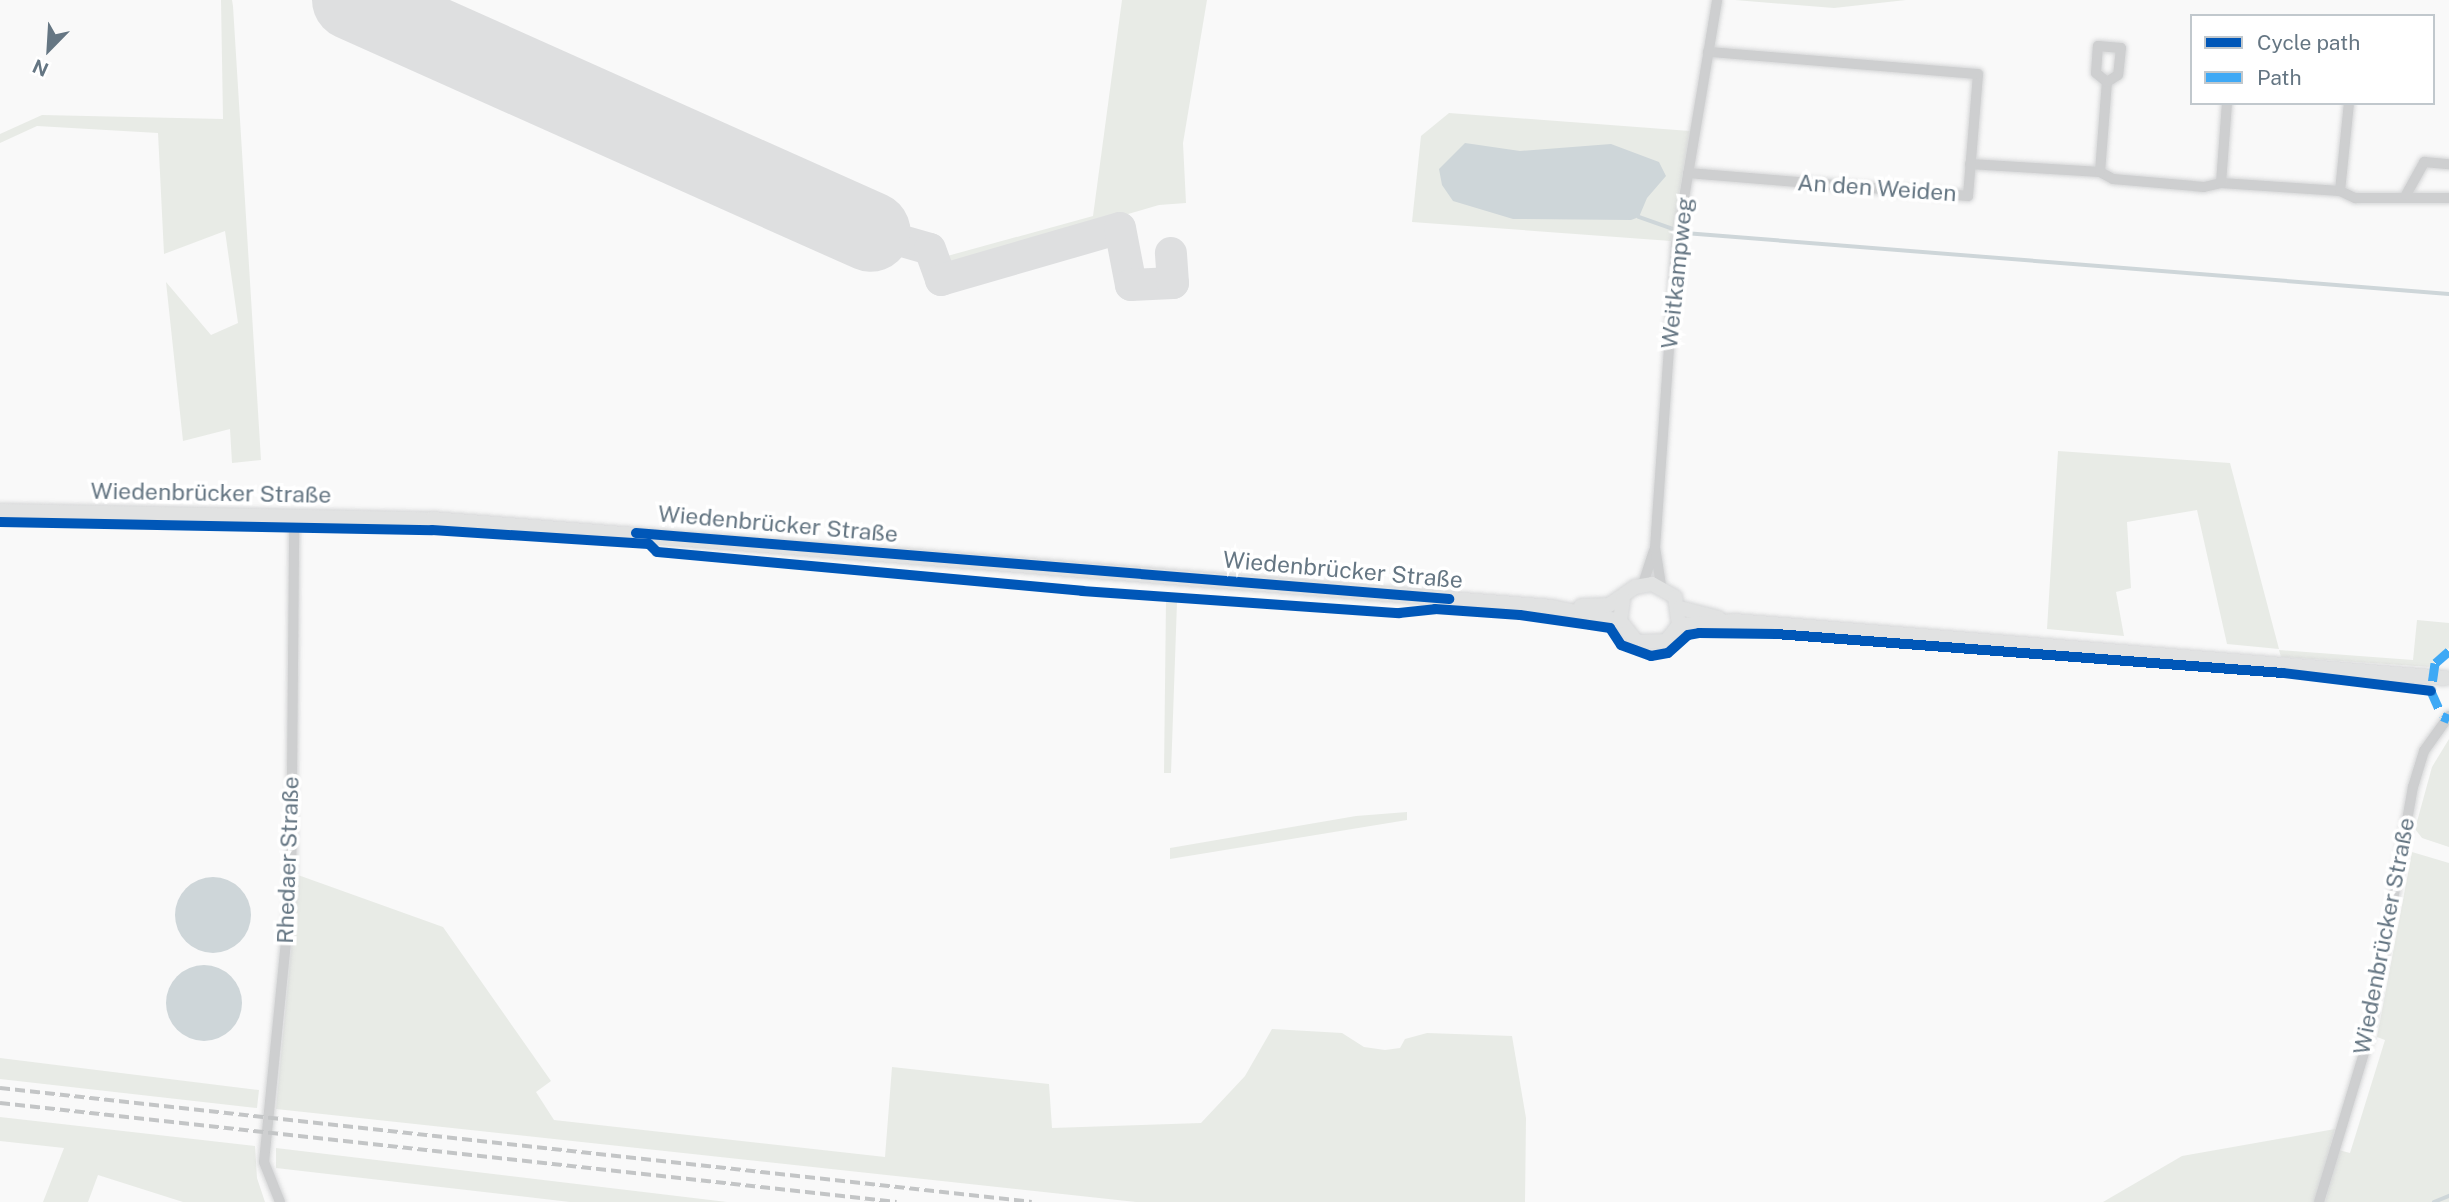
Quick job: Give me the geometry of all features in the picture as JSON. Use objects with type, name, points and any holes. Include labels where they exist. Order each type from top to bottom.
[{"type":"street","name":"Weitkampweg","points":[[1655,548],[1678,233],[1717,0]]},
{"type":"street","name":"An den Weiden","points":[[1688,173],[1968,196],[1978,74],[1708,52]]},
{"type":"street","points":[[2100,172],[2108,82]]},
{"type":"street","points":[[2221,183],[2227,105]]},
{"type":"street","points":[[2340,191],[2349,105]]},
{"type":"street","points":[[1970,164],[2100,172],[2113,179],[2204,187],[2221,183],[2340,191],[2355,198],[2397,200],[2406,195],[2424,162],[2449,164]]},
{"type":"street","points":[[2406,195],[2449,198]]},
{"type":"street","name":"Wiedenbrücker Straße","points":[[0,511],[294,514],[667,535],[1552,607]]},
{"type":"street","name":"Rhedaer Straße","points":[[280,1202],[264,1162],[290,893],[294,514]]},
{"type":"street","points":[[1552,607],[1609,605],[1623,599],[1643,584],[1655,548]]},
{"type":"street","points":[[1655,548],[1661,585]]},
{"type":"street","points":[[1623,599],[1620,621],[1629,636],[1647,645],[1666,641],[1679,625],[1680,608],[1675,597],[1661,585],[1643,584]]},
{"type":"street","points":[[1552,607],[1620,621]]},
{"type":"street","points":[[1680,608],[1734,621]]},
{"type":"street","points":[[1679,625],[1734,621],[2448,674],[2449,693]]},
{"type":"street","name":"Wiedenbrücker Straße","points":[[2319,1202],[2369,1037],[2413,787],[2424,751],[2449,716]]},
{"type":"shaded area","points":[[221,0],[232,0],[233,6],[261,460],[232,463],[230,429],[183,441],[166,282],[211,335],[238,323],[225,231],[164,254],[158,133],[37,126],[0,143],[0,134],[42,115],[223,119]]},
{"type":"shaded area","points":[[1122,0],[1207,0],[1183,143],[1186,203],[1159,205],[943,268],[940,258],[1093,216]]},
{"type":"shaded area","points":[[1735,0],[1906,0],[1834,8]]},
{"type":"shaded area","points":[[1449,113],[1690,131],[1671,241],[1412,222],[1421,136]]},
{"type":"shaded area","points":[[1465,143],[1520,151],[1611,144],[1659,162],[1666,176],[1647,198],[1639,217],[1631,220],[1513,219],[1453,201],[1442,185],[1439,169]]},
{"type":"shaded area","points":[[2058,451],[2230,463],[2279,649],[2227,644],[2197,510],[2127,522],[2131,588],[2116,592],[2124,636],[2047,629]]},
{"type":"shaded area","points":[[1166,600],[1177,602],[1171,773],[1164,773]]},
{"type":"shaded area","points":[[2417,620],[2449,623],[2449,648],[2431,667],[2281,657],[2279,650],[2413,660]]},
{"type":"shaded area","points":[[2449,739],[2449,847],[2422,838],[2415,829],[2432,767]]},
{"type":"shaded area","points":[[1407,812],[1407,820],[1170,859],[1170,848],[1356,816]]},
{"type":"shaded area","points":[[2412,852],[2449,863],[2449,1202],[2325,1202],[2339,1150],[2350,1153],[2385,1040],[2377,1037]]},
{"type":"shaded area","points":[[298,875],[443,927],[551,1081],[536,1092],[554,1120],[885,1157],[892,1067],[1049,1084],[1052,1128],[1201,1123],[1245,1076],[1272,1029],[1342,1033],[1364,1047],[1385,1050],[1400,1048],[1405,1039],[1427,1033],[1512,1036],[1526,1118],[1525,1202],[1136,1202],[276,1109]]},
{"type":"shaded area","points":[[206,877],[220,877],[234,883],[245,894],[251,915],[248,930],[240,942],[220,953],[206,953],[192,947],[181,936],[175,922],[175,908],[181,894],[192,883]]},
{"type":"shaded area","points":[[204,965],[219,968],[231,976],[239,988],[242,1003],[239,1018],[231,1030],[219,1038],[204,1041],[189,1038],[177,1030],[169,1018],[166,1003],[169,988],[177,976],[189,968]]},
{"type":"shaded area","points":[[0,1058],[259,1090],[257,1108],[0,1079]]},
{"type":"shaded area","points":[[0,1117],[255,1146],[257,1178],[265,1202],[183,1202],[98,1175],[88,1202],[43,1202],[64,1148],[0,1141]]},
{"type":"shaded area","points":[[2335,1129],[2315,1202],[2103,1202],[2182,1156]]},
{"type":"shaded area","points":[[276,1148],[727,1202],[570,1202],[276,1168]]},
{"type":"waterway","points":[[1639,217],[1685,233],[2449,294]]},
{"type":"waterway","points":[[2434,1202],[2449,1196]]},
{"type":"taxiway","points":[[871,232],[930,249],[941,280],[1120,228],[1131,285],[1173,283],[1171,253]]},
{"type":"runway","points":[[352,0],[871,232]]},
{"type":"railway","points":[[0,1088],[1032,1202]]},
{"type":"railway","points":[[0,1103],[897,1202]]},
{"type":"marked path","points":[[2449,651],[2435,663],[2431,691],[2442,716],[2449,719]]},
{"type":"cycle path","points":[[0,522],[432,530],[649,544],[657,552],[1082,591],[1399,613],[1435,609],[1520,615],[1610,628],[1621,645],[1651,656],[1668,653],[1688,635],[1699,633],[1776,634],[2283,673],[2431,691]]},
{"type":"cycle path","points":[[636,533],[1449,599]]}]
